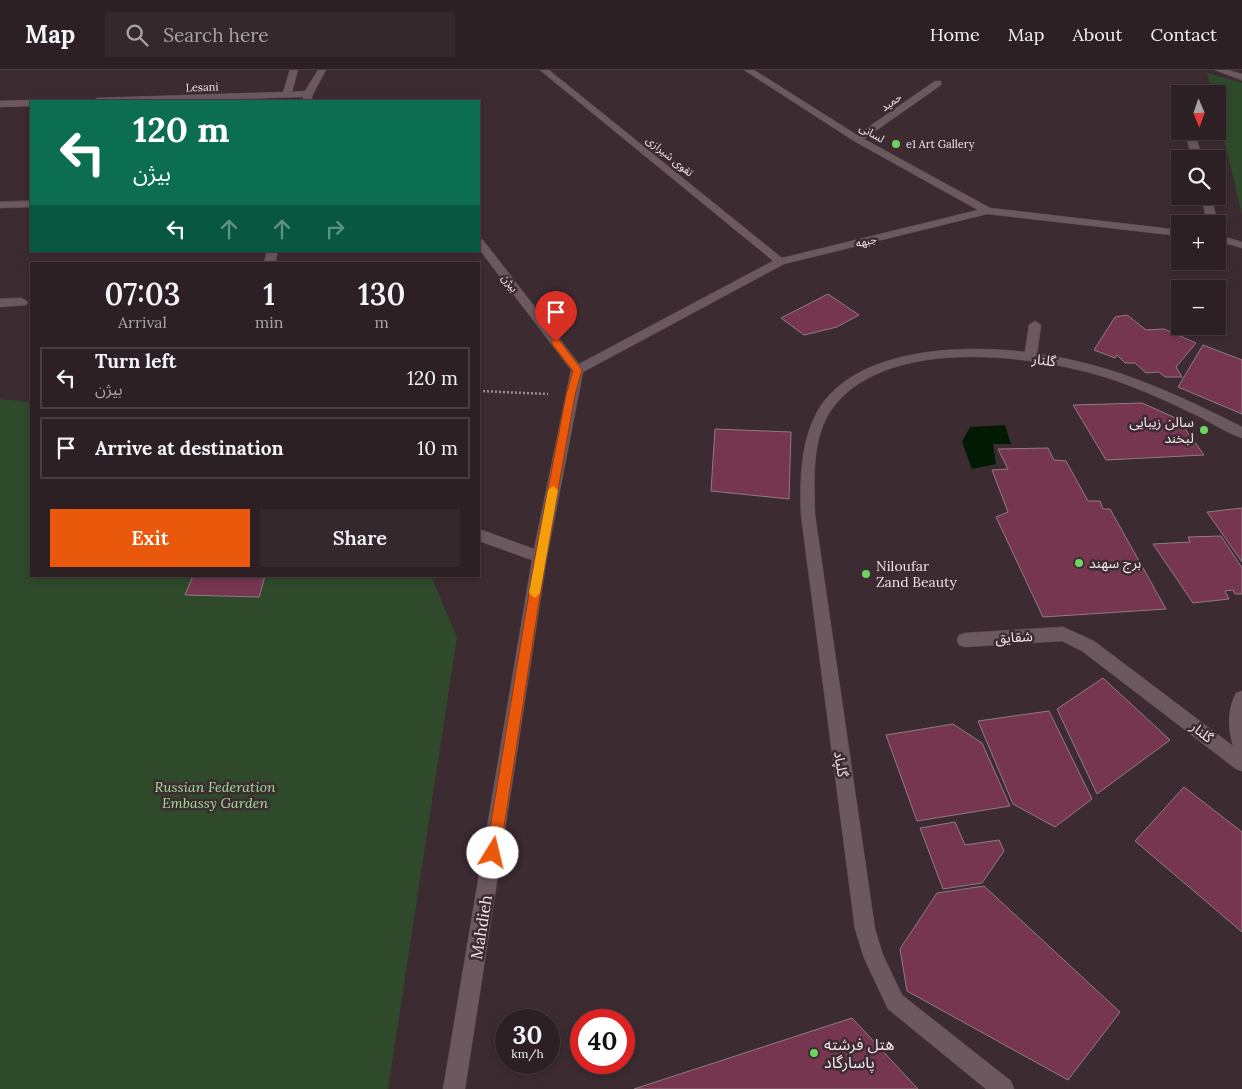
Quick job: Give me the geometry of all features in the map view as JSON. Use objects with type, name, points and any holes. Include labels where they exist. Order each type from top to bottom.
[{"type":"street","points":[[286,95],[294,70]]},
{"type":"street","points":[[308,98],[322,70]]},
{"type":"street","name":"تقوی شیرازی","points":[[544,70],[780,262]]},
{"type":"street","name":"لسانی","points":[[748,70],[857,139],[987,211]]},
{"type":"street","points":[[1219,70],[1242,77]]},
{"type":"street","name":"حمید","points":[[857,139],[938,83]]},
{"type":"street","name":"Lesani","points":[[128,100],[286,95],[308,98]]},
{"type":"street","points":[[0,104],[30,103]]},
{"type":"street","points":[[0,205],[30,204]]},
{"type":"street","name":"جبهه","points":[[577,370],[780,262],[987,211],[1171,232]]},
{"type":"street","points":[[1226,240],[1242,245]]},
{"type":"street","name":"بیژن","points":[[480,243],[577,370]]},
{"type":"street","points":[[0,303],[22,302]]},
{"type":"street","points":[[1030,358],[1035,325]]},
{"type":"street","name":"گلنار","points":[[841,390],[858,377],[878,367],[901,360],[975,355],[1030,358],[1078,365],[1116,377],[1178,402],[1242,433]]},
{"type":"street","name":"Mahdieh","points":[[454,1089],[540,557],[577,370]]},
{"type":"street","name":"گلپاد","points":[[841,390],[829,403],[812,438],[808,479],[808,515],[865,929],[874,958],[895,1002],[1003,1089]]},
{"type":"street","points":[[480,535],[540,557]]},
{"type":"street","name":"گلنار","points":[[1063,634],[1088,646],[1242,763]]},
{"type":"street","name":"شقایق","points":[[965,640],[1063,634]]},
{"type":"street","points":[[1242,698],[1236,723],[1242,748]]},
{"type":"path","points":[[480,391],[571,395]]},
{"type":"green space","points":[[1207,73],[1242,83],[1242,215],[1225,140],[1226,85],[1210,85]]},
{"type":"green space","name":"Russian Federation Embassy Garden","points":[[0,399],[30,402],[30,577],[431,577],[457,637],[388,1089],[0,1089]]},
{"type":"shaded area","points":[[1005,425],[1011,444],[993,444],[996,464],[972,469],[962,442],[970,427]]},
{"type":"building","points":[[828,294],[859,315],[837,327],[804,335],[781,318]]},
{"type":"building","points":[[1127,315],[1146,330],[1164,329],[1171,332],[1171,335],[1178,335],[1196,343],[1176,367],[1182,377],[1165,377],[1159,372],[1146,373],[1135,363],[1125,363],[1117,355],[1115,358],[1094,350],[1115,317]]},
{"type":"building","points":[[1203,345],[1242,360],[1242,414],[1178,387]]},
{"type":"building","points":[[1142,403],[1178,419],[1204,455],[1106,460],[1073,405]]},
{"type":"building","points":[[715,429],[791,432],[789,499],[711,491]]},
{"type":"building","name":"برج سهند","points":[[1048,448],[1054,460],[1066,461],[1088,501],[1100,501],[1103,509],[1110,509],[1166,609],[1043,617],[996,517],[1008,512],[992,470],[1008,469],[998,449]]},
{"type":"building","points":[[1242,508],[1242,562],[1207,512]]},
{"type":"building","points":[[1221,536],[1242,568],[1242,594],[1235,594],[1233,590],[1225,591],[1229,599],[1193,603],[1153,544],[1190,542],[1188,537]]},
{"type":"building","points":[[193,577],[265,577],[259,597],[185,595]]},
{"type":"building","points":[[1103,678],[1170,740],[1097,794],[1057,709]]},
{"type":"building","points":[[1049,711],[1092,799],[1055,827],[1013,804],[978,721]]},
{"type":"building","points":[[953,724],[982,743],[1010,806],[917,821],[886,735]]},
{"type":"building","points":[[1184,787],[1242,832],[1242,932],[1135,841]]},
{"type":"building","points":[[955,822],[965,845],[999,840],[1004,851],[982,883],[943,889],[920,828]]},
{"type":"building","points":[[984,886],[1120,1012],[1068,1080],[907,991],[900,949],[937,893]]},
{"type":"building","name":"هتل فرشته پاسارگاد","points":[[852,1018],[918,1089],[634,1089]]},
{"type":"slow traffic","points":[[535,593],[553,490]]},
{"type":"place","name":"e1 Art Gallery","points":[[896,144]]},
{"type":"place","name":"سالن زیبایی لبخند","points":[[1204,430]]},
{"type":"place","name":"برج سهند","points":[[1079,563]]},
{"type":"place","name":"Niloufar Zand Beauty","points":[[866,574]]},
{"type":"place","name":"هتل فرشته پاسارگاد","points":[[814,1053]]},
{"type":"route","points":[[493,853],[540,557],[577,370],[556,342]]}]
